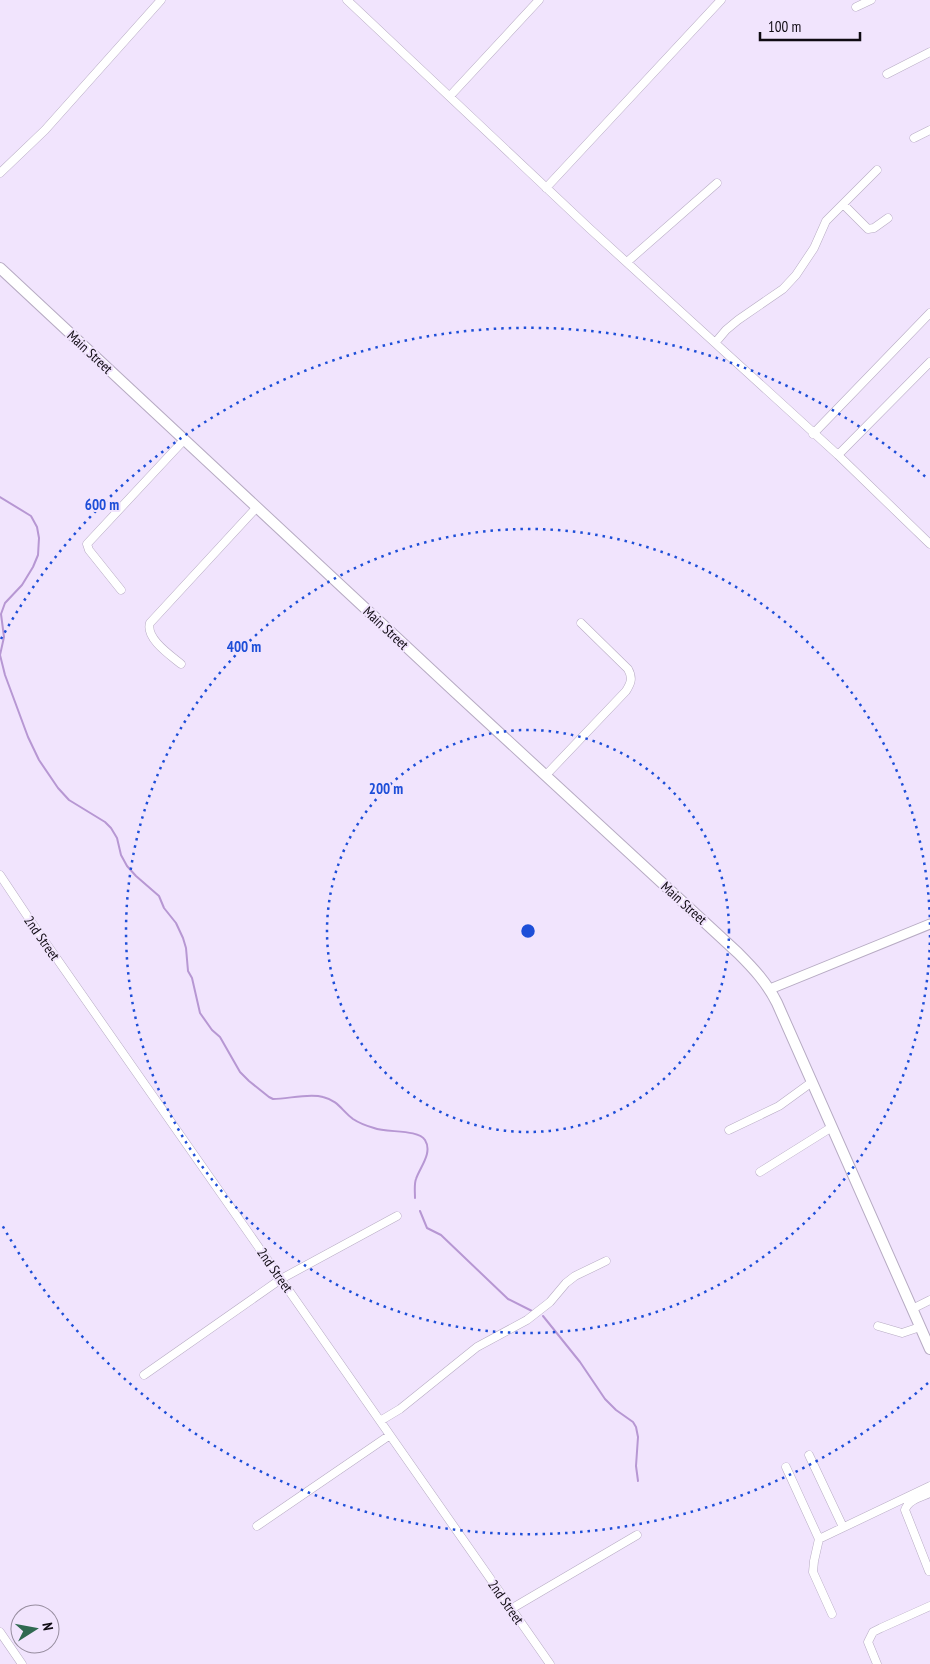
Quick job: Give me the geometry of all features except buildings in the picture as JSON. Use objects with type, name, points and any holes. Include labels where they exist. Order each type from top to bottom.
[{"type":"main road","name":"Main Street","points":[[0,268],[738,953],[763,979],[770,989],[812,1082],[930,1349]]},
{"type":"street","points":[[0,173],[45,130],[161,0]]},
{"type":"street","points":[[347,0],[546,188],[838,456],[930,544]]},
{"type":"street","points":[[450,96],[538,0]]},
{"type":"street","points":[[546,188],[721,0]]},
{"type":"street","points":[[856,7],[870,0]]},
{"type":"street","points":[[887,74],[930,52]]},
{"type":"street","points":[[914,138],[930,130]]},
{"type":"street","points":[[715,343],[738,320],[783,289],[796,275],[814,248],[826,221],[877,170]]},
{"type":"street","points":[[627,262],[717,183]]},
{"type":"street","points":[[843,204],[868,229],[874,228],[888,218]]},
{"type":"street","points":[[813,434],[930,313]]},
{"type":"street","points":[[838,456],[930,362]]},
{"type":"street","points":[[121,590],[89,550],[87,544],[184,440]]},
{"type":"street","points":[[181,664],[150,634],[150,623],[257,507]]},
{"type":"street","points":[[546,775],[626,691],[632,681],[628,669],[581,623]]},
{"type":"street","name":"2nd Street","points":[[0,875],[39,934],[550,1664]]},
{"type":"street","points":[[770,989],[930,924]]},
{"type":"street","points":[[729,1130],[779,1106],[812,1082]]},
{"type":"street","points":[[760,1172],[832,1127]]},
{"type":"street","points":[[144,1375],[281,1279],[397,1216]]},
{"type":"street","points":[[380,1421],[400,1409],[477,1347],[533,1316],[550,1302],[566,1283],[575,1276],[606,1260]]},
{"type":"street","points":[[912,1309],[930,1300]]},
{"type":"street","points":[[878,1326],[902,1333],[920,1327]]},
{"type":"street","points":[[257,1526],[390,1435]]},
{"type":"street","points":[[809,1454],[843,1527]]},
{"type":"street","points":[[786,1467],[820,1540],[813,1572],[832,1614]]},
{"type":"street","points":[[820,1540],[843,1527],[930,1486]]},
{"type":"street","points":[[929,1571],[905,1510],[910,1502],[930,1493]]},
{"type":"street","points":[[511,1609],[637,1535]]},
{"type":"street","points":[[877,1664],[868,1642],[873,1632],[930,1606]]},
{"type":"street","points":[[0,1632],[22,1664]]},
{"type":"waterway","points":[[0,497],[31,516],[37,527],[39,538],[38,555],[33,567],[22,585],[5,603],[1,614],[4,637],[0,655],[5,675],[28,737],[39,760],[58,788],[69,800],[105,822],[111,828],[117,838],[121,855],[127,866],[159,896],[164,908],[176,923],[183,938],[188,971],[192,978],[200,1013],[212,1030],[220,1037],[240,1072],[273,1099],[305,1096],[323,1097],[333,1101],[349,1116],[363,1124],[380,1130],[416,1134],[421,1137],[425,1140],[428,1150],[415,1181],[415,1198]]},
{"type":"waterway","points":[[420,1211],[427,1228],[441,1235],[508,1299],[534,1312]]},
{"type":"waterway","points":[[543,1316],[580,1362],[605,1399],[616,1410],[633,1422],[636,1427],[638,1437],[636,1466],[638,1481]]}]
